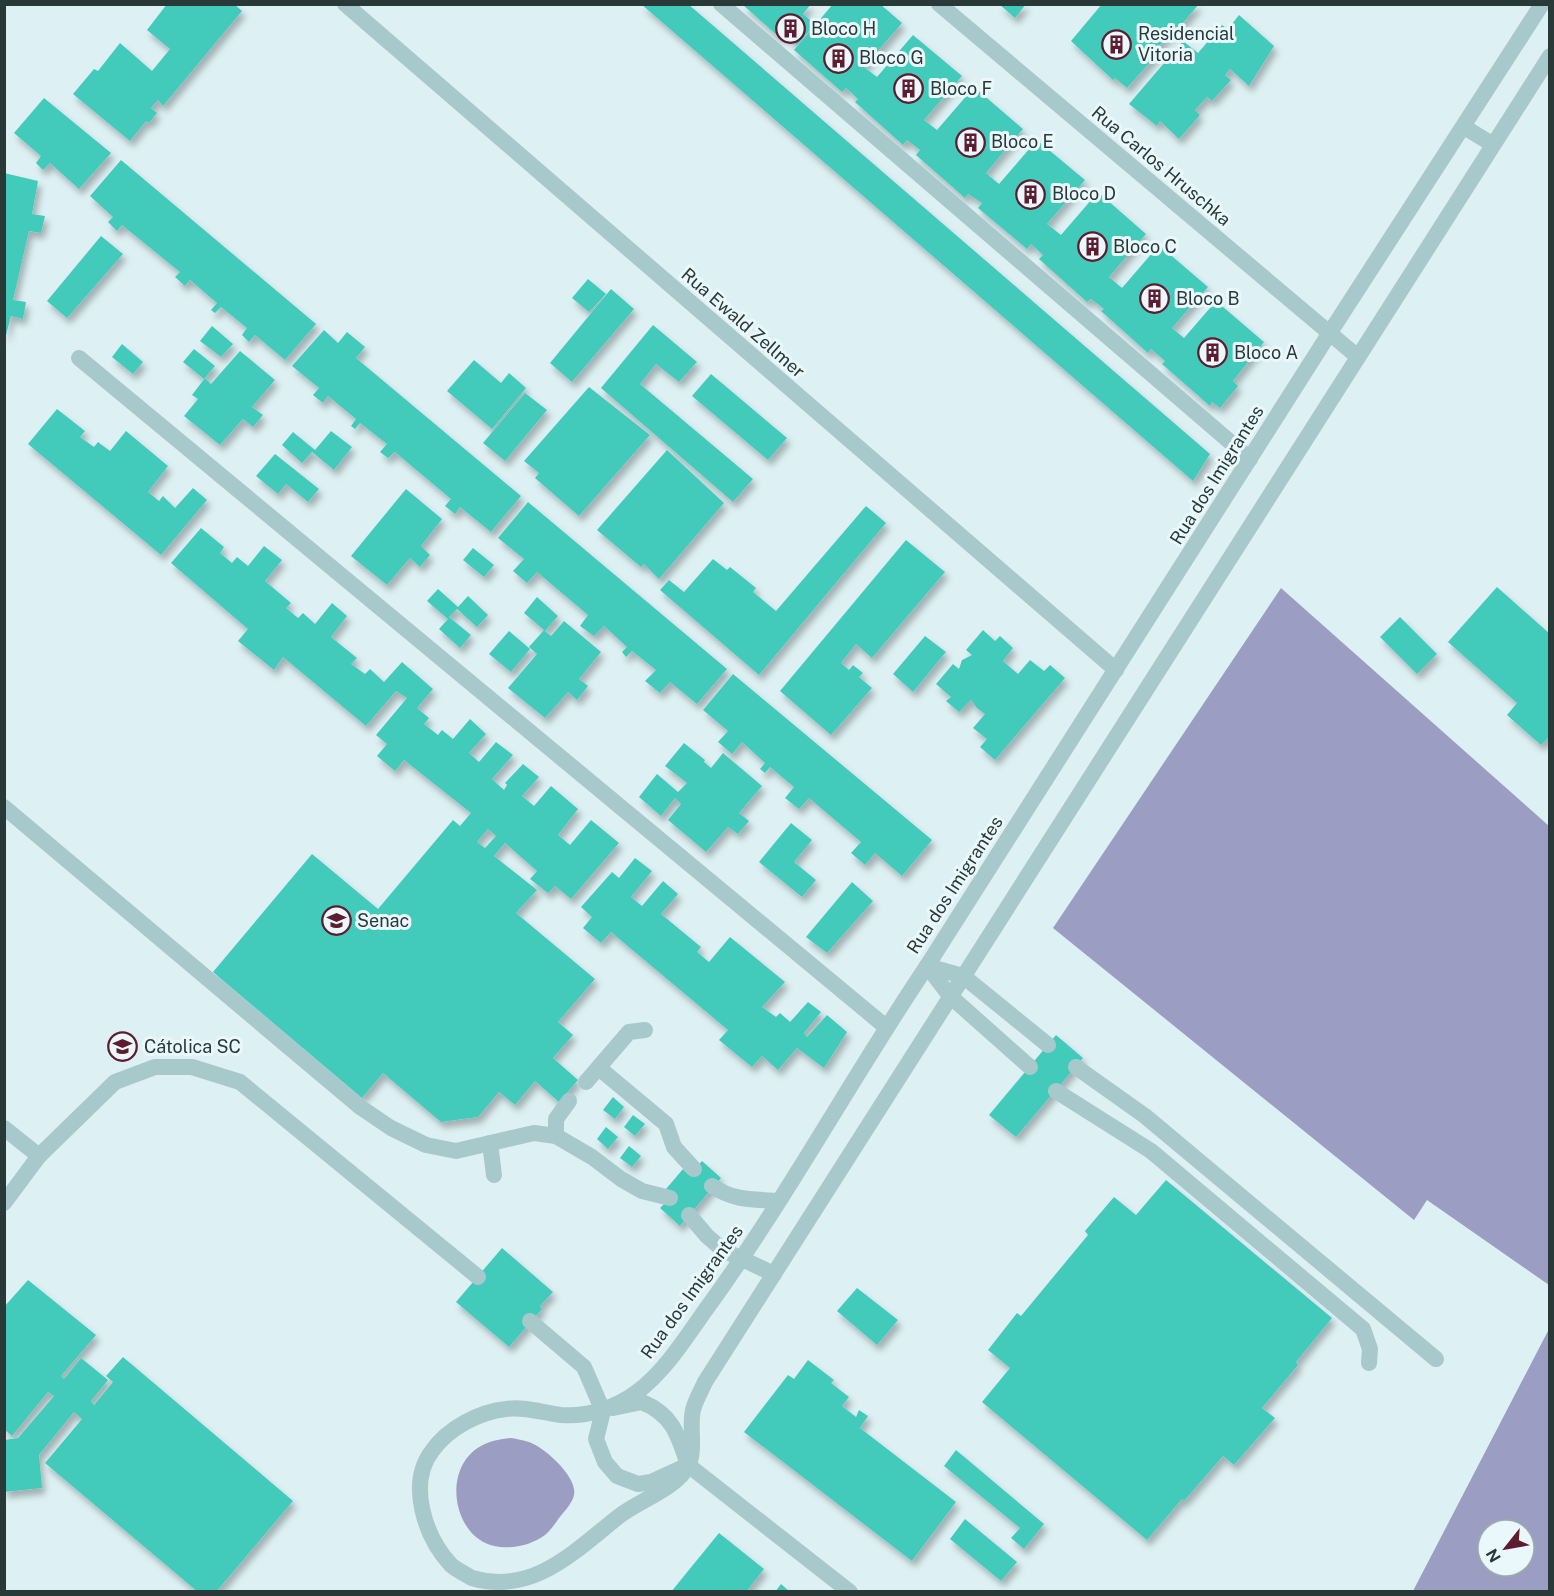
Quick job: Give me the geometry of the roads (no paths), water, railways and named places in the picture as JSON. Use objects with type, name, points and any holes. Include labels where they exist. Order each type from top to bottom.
[{"type":"street","name":"Rua Ewald Zellmer","points":[[345,4],[1116,670]]},
{"type":"street","points":[[721,4],[1250,459]]},
{"type":"street","name":"Rua Carlos Hruschka","points":[[939,4],[1358,357]]},
{"type":"street","name":"Rua dos Imigrantes","points":[[688,1465],[673,1482],[620,1515],[561,1570],[536,1584],[510,1591],[484,1586],[453,1566],[432,1539],[422,1505],[421,1475],[430,1452],[452,1430],[480,1416],[507,1409],[535,1410],[564,1415],[603,1411],[634,1394],[654,1378],[742,1259],[886,1027],[1542,4]]},
{"type":"street","points":[[688,1465],[692,1412],[705,1382],[1550,56]]},
{"type":"street","points":[[1464,127],[1492,144]]},
{"type":"street","points":[[79,358],[886,1027]]},
{"type":"street","points":[[4,807],[360,1107],[391,1128],[426,1145],[456,1151],[534,1133],[556,1136],[642,1191],[670,1198]]},
{"type":"street","points":[[927,966],[963,976],[1048,1045]]},
{"type":"street","points":[[927,966],[950,996],[1030,1067]]},
{"type":"street","points":[[586,1082],[622,1038],[629,1032],[645,1030]]},
{"type":"street","points":[[4,1203],[39,1156],[115,1082],[155,1067],[192,1067],[240,1082],[478,1277]]},
{"type":"street","points":[[1076,1067],[1145,1116],[1436,1359]]},
{"type":"street","points":[[599,1068],[666,1124],[674,1147],[694,1169]]},
{"type":"street","points":[[1056,1091],[1151,1152],[1363,1329],[1370,1349],[1369,1363]]},
{"type":"street","points":[[556,1136],[556,1119],[569,1101]]},
{"type":"street","points":[[4,1128],[39,1156]]},
{"type":"street","points":[[490,1143],[494,1175]]},
{"type":"street","points":[[712,1186],[725,1195],[738,1198],[778,1201]]},
{"type":"street","points":[[689,1215],[723,1250],[774,1274]]},
{"type":"street","points":[[530,1321],[584,1367],[603,1411],[596,1439],[605,1462],[617,1476],[638,1484],[651,1482],[688,1465]]},
{"type":"street","points":[[603,1411],[642,1402],[664,1414],[674,1428],[688,1465],[850,1592]]},
{"type":"place","name":"Bloco H","points":[[790,29]]},
{"type":"place","name":"Residencial Vitoria","points":[[1117,44]]},
{"type":"place","name":"Bloco G","points":[[838,58]]},
{"type":"place","name":"Bloco F","points":[[909,89]]},
{"type":"place","name":"Bloco E","points":[[970,142]]},
{"type":"place","name":"Bloco D","points":[[1031,194]]},
{"type":"place","name":"Bloco C","points":[[1092,247]]},
{"type":"place","name":"Bloco B","points":[[1155,299]]},
{"type":"place","name":"Bloco A","points":[[1213,353]]},
{"type":"place","name":"Senac","points":[[336,921]]},
{"type":"place","name":"Cátolica SC","points":[[123,1047]]}]
